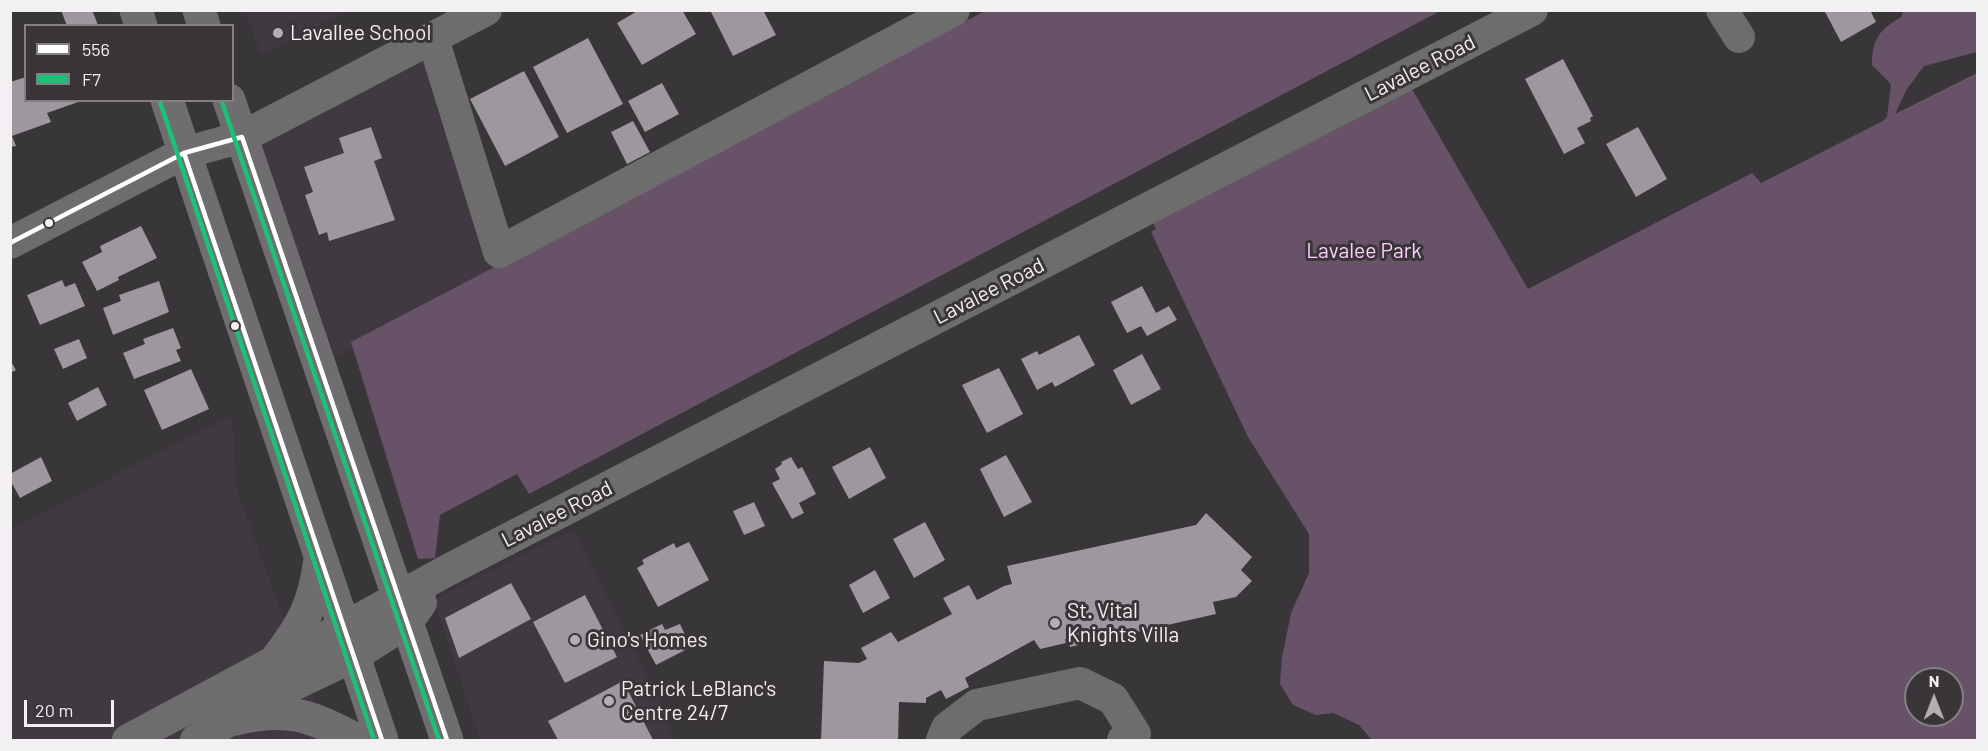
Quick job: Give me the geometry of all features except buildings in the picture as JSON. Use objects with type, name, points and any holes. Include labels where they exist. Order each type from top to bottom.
[{"type":"main road","points":[[168,102],[382,741]]},
{"type":"main road","points":[[230,102],[447,741]]},
{"type":"main road","points":[[275,661],[299,629],[310,608],[317,586],[321,558]]},
{"type":"main road","points":[[236,719],[261,712],[285,712],[326,725],[357,741]]},
{"type":"street","points":[[10,243],[184,153],[242,137],[486,10]]},
{"type":"street","points":[[433,39],[499,252],[954,10]]},
{"type":"street","name":"Lavalee Road","points":[[349,642],[402,609],[446,571],[1532,10]]},
{"type":"street","points":[[1722,10],[1740,37]]},
{"type":"street","points":[[128,741],[275,661],[349,642]]},
{"type":"street","points":[[196,741],[236,719],[349,642]]},
{"type":"street","points":[[942,741],[947,728],[977,705],[1080,683],[1113,699],[1135,734],[1123,741]]},
{"type":"shaded area","name":"Lavallee School","points":[[245,10],[346,11],[261,55]]},
{"type":"shaded area","points":[[420,51],[497,272],[330,359],[246,139]]},
{"type":"shaded area","points":[[232,415],[237,490],[328,740],[11,740],[11,529]]},
{"type":"shaded area","points":[[573,529],[664,711],[674,740],[480,740],[434,600]]},
{"type":"green space","points":[[985,11],[1440,11],[529,494],[517,474],[440,515],[435,558],[418,559],[351,342]]},
{"type":"green space","name":"Lavalee Park","points":[[1903,11],[1977,11],[1977,52],[1924,66],[1907,89],[1895,114],[1977,73],[1977,740],[1372,740],[1359,725],[1333,713],[1316,715],[1293,705],[1280,684],[1282,657],[1291,613],[1309,573],[1309,534],[1248,437],[1151,232],[1156,229],[1152,221],[1412,89],[1528,289],[1752,173],[1761,183],[1883,121],[1887,117],[1891,84],[1872,65],[1875,42],[1887,26],[1901,17]]},
{"type":"transit line","name":"F7","points":[[160,102],[374,740]]},
{"type":"transit line","name":"F7","points":[[222,102],[439,740]]},
{"type":"transit line","name":"556","points":[[10,243],[184,153],[242,137],[447,740]]},
{"type":"transit line","name":"556","points":[[184,153],[382,740]]},
{"type":"place","name":"Lavallee School","points":[[278,33]]},
{"type":"place","name":"St. Vital Knights Villa","points":[[1055,623]]},
{"type":"place","name":"Gino's Homes","points":[[575,640]]},
{"type":"place","name":"Patrick LeBlanc's Centre 24/7","points":[[609,701]]}]
